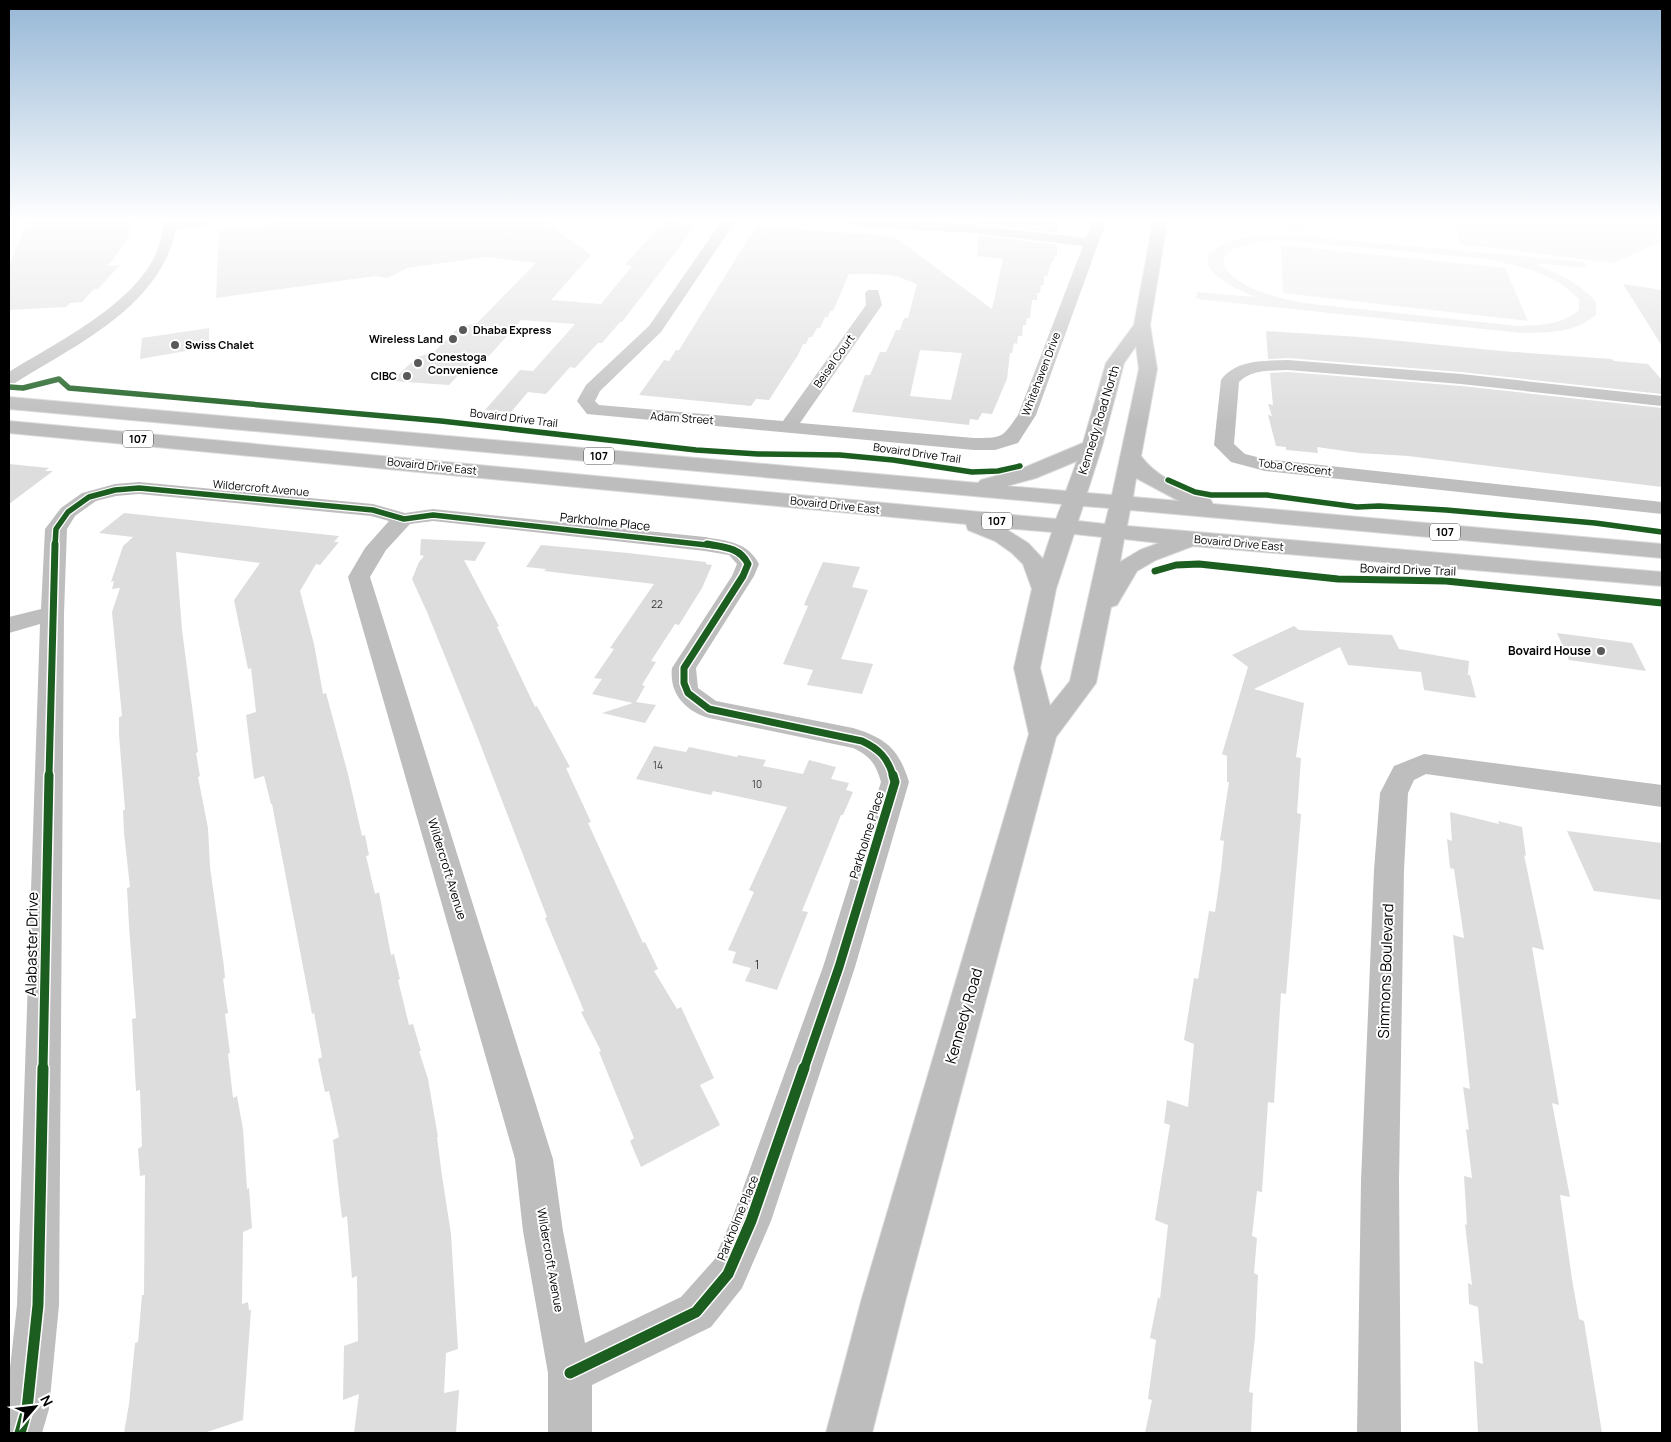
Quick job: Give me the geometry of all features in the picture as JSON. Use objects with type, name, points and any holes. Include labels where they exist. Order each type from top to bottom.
[{"type":"main road","points":[[1043,734],[1083,683],[1148,369],[1142,324],[1148,289]]},
{"type":"main road","name":"Kennedy Road North","points":[[1043,734],[1027,668],[1044,590],[1092,446],[1115,363],[1142,324]]},
{"type":"main road","name":"Bovaird Drive East","points":[[9,403],[1228,514],[1662,551]]},
{"type":"main road","name":"Bovaird Drive East","points":[[9,427],[1115,532],[1662,579]]},
{"type":"main road","points":[[966,489],[1010,480],[1042,470],[1092,446]]},
{"type":"main road","points":[[1130,456],[1144,474],[1158,484],[1228,514]]},
{"type":"main road","points":[[929,514],[990,528],[1011,541],[1029,556],[1038,570],[1044,590]]},
{"type":"main road","points":[[1098,616],[1128,567],[1148,555],[1178,543],[1225,542]]},
{"type":"main road","name":"Kennedy Road","points":[[849,1433],[884,1298],[1043,734]]},
{"type":"street","points":[[9,378],[65,345],[130,298],[139,289]]},
{"type":"street","name":"Adam Street","points":[[683,289],[655,330],[592,389],[586,401],[592,410],[974,444],[995,444],[1011,439]]},
{"type":"street","name":"Whitehaven Drive","points":[[1011,439],[1026,414],[1073,289]]},
{"type":"street","name":"Beisel Court","points":[[788,427],[874,305],[873,293]]},
{"type":"street","name":"Toba Crescent","points":[[1662,401],[1451,379],[1288,365],[1258,366],[1241,371],[1230,380],[1224,445],[1238,458],[1265,465],[1662,508]]},
{"type":"street","name":"Wildercroft Avenue","points":[[115,490],[139,488],[373,510],[404,519],[378,544],[368,558],[360,577],[534,1159],[543,1231],[570,1373],[570,1433]]},
{"type":"street","name":"Alabaster Drive","points":[[20,1433],[27,1410],[38,1305],[52,613],[56,529],[68,512],[78,504],[89,498],[115,490]]},
{"type":"street","name":"Parkholme Place","points":[[404,519],[433,515],[705,544],[738,551],[745,555],[748,564],[684,668],[684,689],[695,700],[709,709],[853,738],[871,744],[890,763],[895,782],[839,967],[751,1221],[728,1274],[696,1312],[570,1373]]},
{"type":"street","points":[[9,625],[52,613]]},
{"type":"street","name":"Simmons Boulevard","points":[[1378,1433],[1380,1181],[1388,880],[1394,793],[1404,773],[1424,764],[1662,796]]},
{"type":"shaded area","points":[[1239,289],[1254,289],[1303,303],[1518,326],[1543,324],[1566,319],[1579,310],[1579,299],[1569,289],[1583,289],[1596,302],[1596,315],[1570,329],[1522,333],[1196,299],[1197,292],[1254,297]]},
{"type":"shaded area","points":[[1283,289],[1514,289],[1528,321],[1283,293]]},
{"type":"building","points":[[9,289],[94,289],[82,302],[70,303],[66,307],[9,310]]},
{"type":"building","points":[[216,289],[279,289],[216,298]]},
{"type":"building","points":[[510,289],[561,289],[551,300],[601,304],[613,289],[647,289],[622,322],[602,343],[598,343],[575,368],[570,367],[546,394],[528,392],[511,412],[485,410],[520,370],[533,371],[575,324],[521,320],[489,356],[477,355],[449,385],[392,381],[417,357],[433,353],[459,327],[477,323]]},
{"type":"building","points":[[717,289],[842,289],[833,311],[830,311],[828,317],[825,317],[820,328],[817,328],[812,337],[809,337],[806,344],[803,344],[769,400],[756,399],[751,406],[639,395],[664,360],[669,361],[676,350],[679,350]]},
{"type":"building","points":[[916,289],[965,289],[992,309],[996,289],[1040,289],[1040,293],[1037,293],[1037,300],[1032,300],[1030,318],[1027,318],[1026,325],[1023,325],[1022,336],[1018,336],[1017,344],[1014,343],[1012,353],[1010,353],[1007,379],[992,414],[982,413],[978,420],[970,419],[969,425],[852,412],[865,375],[870,375],[880,352],[886,352],[896,330],[900,330],[904,318],[908,318]],"holes":[[[920,350],[962,353],[951,400],[910,396]]]},
{"type":"building","points":[[1626,289],[1662,290],[1662,346]]},
{"type":"building","points":[[209,328],[209,347],[140,359],[142,338]]},
{"type":"building","points":[[1266,331],[1360,337],[1501,351],[1612,359],[1614,361],[1648,364],[1662,380],[1662,394],[1461,372],[1288,358],[1268,359]]},
{"type":"building","points":[[1288,372],[1461,386],[1662,408],[1662,487],[1408,456],[1359,453],[1317,447],[1318,453],[1286,450],[1286,447],[1276,446],[1268,415],[1272,416],[1268,404],[1273,405],[1270,373]]},
{"type":"building","points":[[9,464],[49,468],[45,471],[53,471],[9,504]]},
{"type":"building","points":[[124,513],[339,536],[334,542],[339,542],[320,565],[316,564],[300,591],[314,644],[323,694],[326,693],[348,774],[362,836],[365,835],[369,855],[366,856],[375,894],[379,892],[391,955],[394,954],[409,1025],[413,1024],[428,1079],[451,1234],[458,1349],[446,1353],[444,1393],[459,1390],[456,1433],[354,1433],[359,1394],[343,1400],[344,1346],[358,1341],[357,1276],[352,1278],[347,1216],[342,1218],[333,1140],[339,1137],[329,1091],[325,1092],[318,1059],[322,1057],[272,804],[264,776],[254,779],[246,715],[256,712],[251,668],[248,669],[234,600],[260,563],[176,552],[182,630],[198,752],[196,753],[200,776],[198,777],[208,828],[210,867],[224,967],[225,978],[223,979],[228,1013],[225,1014],[233,1098],[237,1096],[243,1129],[247,1189],[249,1188],[252,1228],[243,1232],[242,1304],[248,1302],[249,1310],[251,1310],[243,1420],[204,1433],[124,1433],[135,1343],[138,1342],[142,1295],[144,1295],[145,1175],[140,1176],[138,1149],[142,1146],[140,1090],[136,1091],[132,1019],[136,1018],[127,888],[130,887],[124,833],[123,810],[125,810],[119,735],[119,717],[122,716],[112,612],[120,588],[112,589],[114,581],[111,582],[123,546],[133,537],[99,533]]},
{"type":"building","points":[[421,539],[486,542],[475,561],[464,560],[499,626],[497,627],[535,707],[537,706],[570,767],[566,768],[591,822],[588,823],[643,943],[645,942],[658,969],[654,971],[677,1009],[681,1007],[714,1078],[700,1085],[720,1125],[641,1167],[630,1141],[634,1138],[599,1052],[601,1051],[581,1012],[584,1011],[545,918],[547,917],[474,728],[412,579],[419,562],[424,556],[420,555]]},
{"type":"building","points":[[541,545],[706,562],[706,564],[712,565],[702,588],[679,625],[675,624],[651,661],[656,662],[642,685],[645,686],[636,702],[656,705],[645,723],[602,713],[633,703],[592,694],[602,679],[594,678],[614,649],[610,648],[654,584],[544,571],[546,569],[526,567]]},
{"type":"building","points":[[823,562],[860,567],[852,587],[868,590],[841,659],[873,664],[862,694],[807,685],[813,670],[783,664],[808,606],[804,605]]},
{"type":"building","points":[[1294,626],[1299,630],[1392,635],[1399,649],[1469,661],[1468,674],[1466,674],[1470,675],[1476,698],[1424,690],[1421,672],[1348,665],[1340,647],[1254,689],[1304,703],[1296,757],[1301,758],[1297,813],[1301,814],[1286,994],[1281,993],[1274,1103],[1268,1102],[1262,1192],[1257,1191],[1252,1236],[1257,1238],[1254,1273],[1258,1275],[1255,1337],[1249,1392],[1253,1393],[1251,1433],[1145,1433],[1152,1400],[1148,1399],[1156,1340],[1150,1338],[1158,1297],[1160,1299],[1168,1225],[1155,1220],[1170,1125],[1164,1123],[1167,1100],[1188,1107],[1194,1044],[1184,1040],[1194,978],[1198,979],[1209,911],[1215,912],[1221,870],[1224,841],[1220,840],[1229,782],[1227,782],[1227,756],[1222,754],[1248,667],[1232,655]]},
{"type":"building","name":"Bovaird House","points":[[1557,633],[1632,643],[1646,671],[1569,660]]},
{"type":"building","points":[[654,746],[686,752],[689,747],[737,757],[738,755],[766,760],[763,766],[803,774],[809,760],[836,767],[831,779],[849,783],[846,790],[853,792],[843,815],[841,815],[802,911],[808,912],[777,990],[745,981],[751,968],[732,963],[736,952],[728,950],[754,892],[749,890],[787,807],[713,791],[711,795],[636,779]]},
{"type":"building","points":[[1450,812],[1499,824],[1498,821],[1522,827],[1526,856],[1524,855],[1544,950],[1532,947],[1559,1105],[1552,1103],[1570,1197],[1560,1195],[1579,1319],[1584,1321],[1602,1433],[1478,1433],[1474,1361],[1483,1364],[1478,1307],[1469,1304],[1468,1283],[1472,1285],[1465,1224],[1467,1225],[1464,1176],[1472,1178],[1466,1129],[1469,1130],[1463,1087],[1470,1089],[1453,935],[1464,938],[1454,869],[1450,868],[1447,839],[1452,841]]},
{"type":"building","points":[[1567,831],[1662,843],[1662,900],[1594,891]]},
{"type":"cycle path","name":"Bovaird Drive Trail","points":[[9,387],[23,388],[59,379],[69,388],[441,421],[696,450],[758,454],[840,455],[893,460],[972,472],[998,471],[1020,466]]},
{"type":"cycle path","points":[[1168,480],[1195,492],[1211,495],[1267,495],[1357,507],[1379,506],[1446,510],[1595,523],[1662,532]]},
{"type":"cycle path","points":[[20,1433],[27,1409],[38,1305],[52,613],[56,529],[68,512],[89,497],[115,490],[139,488],[373,510],[404,519],[433,515],[731,548],[741,554],[748,564],[743,576],[684,668],[684,683],[688,693],[709,709],[853,738],[870,745],[882,753],[886,759],[895,782],[839,967],[751,1221],[728,1274],[696,1312],[570,1373]]},
{"type":"cycle path","name":"Bovaird Drive Trail","points":[[1155,571],[1176,565],[1199,564],[1338,579],[1446,581],[1662,603]]},
{"type":"place","name":"Dhaba Express","points":[[463,330]]},
{"type":"place","name":"Wireless Land","points":[[453,339]]},
{"type":"place","name":"Swiss Chalet","points":[[175,345]]},
{"type":"place","name":"Conestoga Convenience","points":[[418,363]]},
{"type":"place","name":"CIBC","points":[[407,376]]},
{"type":"place","name":"Bovaird House","points":[[1601,651]]}]
